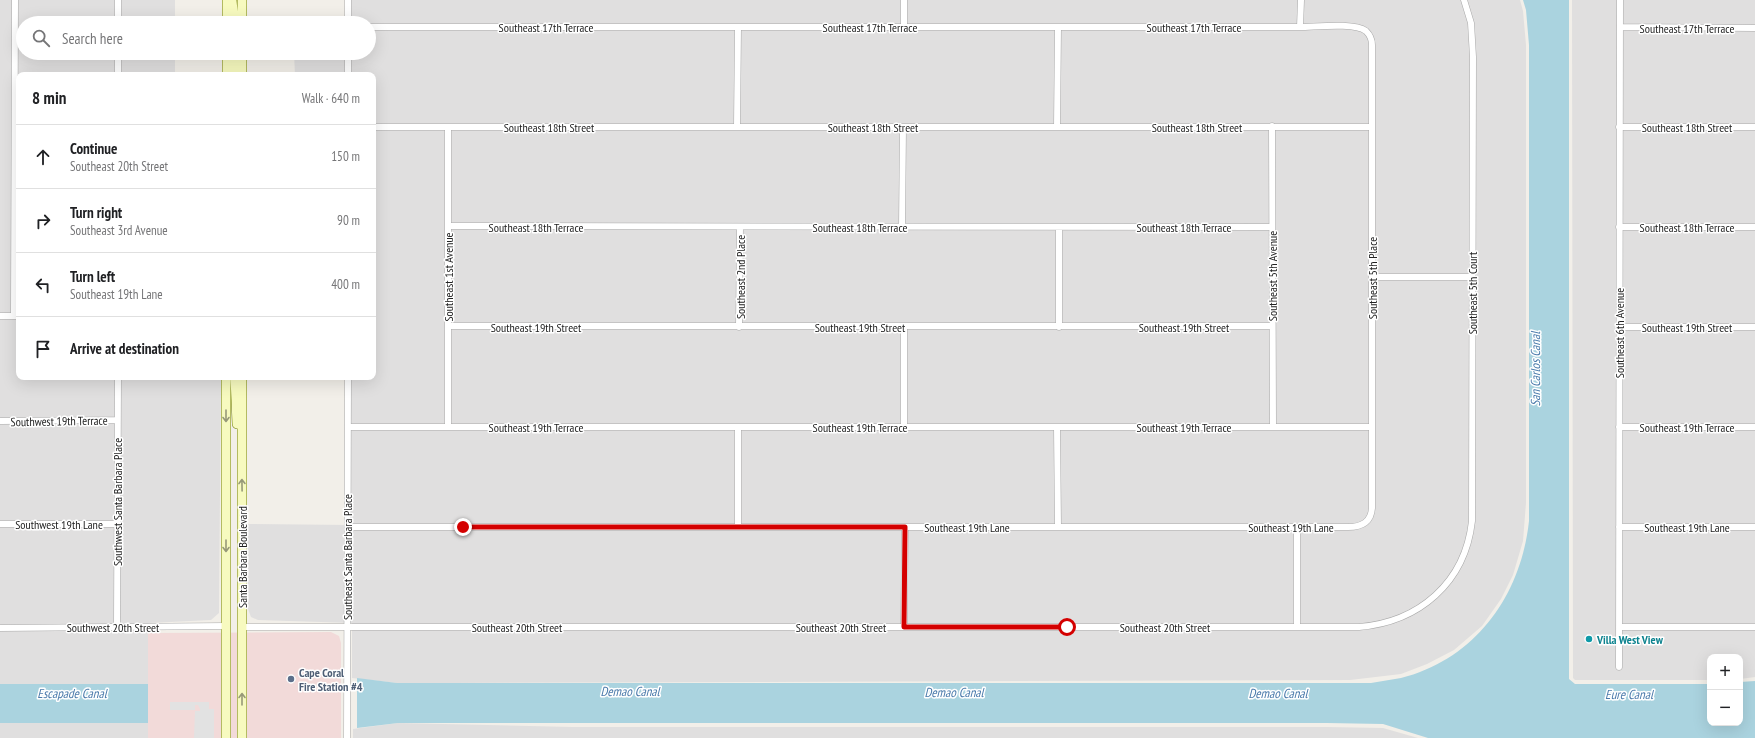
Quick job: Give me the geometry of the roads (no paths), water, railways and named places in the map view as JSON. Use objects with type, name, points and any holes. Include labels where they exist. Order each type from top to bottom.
[{"type":"main road","points":[[227,0],[227,16]]},
{"type":"main road","points":[[232,0],[233,16]]},
{"type":"main road","points":[[242,0],[242,16]]},
{"type":"main road","points":[[227,60],[227,72]]},
{"type":"main road","points":[[234,60],[234,72]]},
{"type":"main road","points":[[242,60],[242,72]]},
{"type":"main road","name":"Santa Barbara Boulevard","points":[[226,380],[226,738]]},
{"type":"main road","points":[[235,380],[236,419],[242,436]]},
{"type":"main road","name":"Santa Barbara Boulevard","points":[[242,380],[242,738]]},
{"type":"street","points":[[15,0],[16,158]]},
{"type":"street","points":[[118,0],[118,16]]},
{"type":"street","points":[[348,0],[348,16]]},
{"type":"street","points":[[904,0],[904,27]]},
{"type":"street","points":[[1300,0],[1300,27]]},
{"type":"street","name":"Southeast 5th Court","points":[[1449,581],[1466,550],[1472,521],[1472,46],[1471,23],[1464,0]]},
{"type":"street","name":"Southeast 6th Avenue","points":[[1619,667],[1620,0]]},
{"type":"street","name":"Southeast 17th Terrace","points":[[376,27],[1300,27],[1357,28],[1369,34]]},
{"type":"street","points":[[738,27],[738,126]]},
{"type":"street","points":[[1057,127],[1058,27]]},
{"type":"street","name":"Southeast 17th Terrace","points":[[1620,28],[1755,28]]},
{"type":"street","name":"Southeast 5th Place","points":[[1368,520],[1372,508],[1372,45],[1369,34]]},
{"type":"street","points":[[118,60],[118,72]]},
{"type":"street","points":[[348,60],[348,72]]},
{"type":"street","name":"Southeast 5th Avenue","points":[[1272,126],[1273,426]]},
{"type":"street","name":"Southeast 18th Street","points":[[376,127],[1372,127]]},
{"type":"street","points":[[902,127],[902,227]]},
{"type":"street","name":"Southeast 18th Street","points":[[1619,127],[1755,127]]},
{"type":"street","name":"Southeast 1st Avenue","points":[[448,128],[448,426]]},
{"type":"street","name":"Southeast 18th Terrace","points":[[448,226],[1272,227]]},
{"type":"street","name":"Southeast 2nd Place","points":[[739,327],[740,227]]},
{"type":"street","points":[[1059,227],[1059,327]]},
{"type":"street","name":"Southeast 18th Terrace","points":[[1619,227],[1755,227]]},
{"type":"street","points":[[1372,277],[1472,277]]},
{"type":"street","points":[[0,316],[16,316]]},
{"type":"street","name":"Southeast 19th Street","points":[[448,326],[1272,326]]},
{"type":"street","points":[[904,327],[904,426]]},
{"type":"street","name":"Southeast 19th Street","points":[[1619,327],[1755,327]]},
{"type":"street","name":"Southwest Santa Barbara Place","points":[[117,627],[118,380]]},
{"type":"street","name":"Southeast Santa Barbara Place","points":[[347,738],[348,380]]},
{"type":"street","name":"Southwest 19th Terrace","points":[[0,421],[117,420]]},
{"type":"street","name":"Southeast 19th Terrace","points":[[348,427],[1372,427]]},
{"type":"street","points":[[738,427],[738,527]]},
{"type":"street","points":[[1058,427],[1058,527]]},
{"type":"street","name":"Southeast 19th Terrace","points":[[1619,428],[1755,427]]},
{"type":"street","name":"Southeast 19th Lane","points":[[348,527],[1355,527],[1364,524],[1368,520]]},
{"type":"street","name":"Southwest 19th Lane","points":[[0,524],[117,524]]},
{"type":"street","points":[[904,627],[905,527]]},
{"type":"street","points":[[1297,527],[1298,627]]},
{"type":"street","name":"Southeast 19th Lane","points":[[1619,527],[1755,527]]},
{"type":"street","name":"Southeast 20th Street","points":[[242,627],[1359,627],[1388,622],[1408,614],[1426,603],[1449,581]]},
{"type":"street","name":"Southwest 20th Street","points":[[0,628],[226,626]]},
{"type":"street","points":[[1619,627],[1755,627]]},
{"type":"water","points":[[1523,0],[1569,0],[1569,679],[1575,684],[1707,684],[1707,726],[1743,726],[1743,682],[1755,681],[1755,738],[1428,738],[1383,724],[1327,723],[398,723],[357,728],[357,678],[397,683],[1371,683],[1401,678],[1428,669],[1452,656],[1472,639],[1490,620],[1505,598],[1516,574],[1524,548],[1529,521],[1529,45],[1526,10]]},
{"type":"water","name":"Escapade Canal","points":[[0,684],[148,684],[148,723],[0,723]]},
{"type":"place","name":"Villa West View","points":[[1589,639]]},
{"type":"place","name":"Cape Coral Fire Station #4","points":[[291,679]]},
{"type":"water label","name":"San Carlos Canal","points":[[1535,369]]},
{"type":"water label","name":"Demao Canal","points":[[630,691]]},
{"type":"water label","name":"Demao Canal","points":[[954,692]]},
{"type":"water label","name":"Demao Canal","points":[[1278,693]]},
{"type":"water label","name":"Eure Canal","points":[[1629,694]]}]
